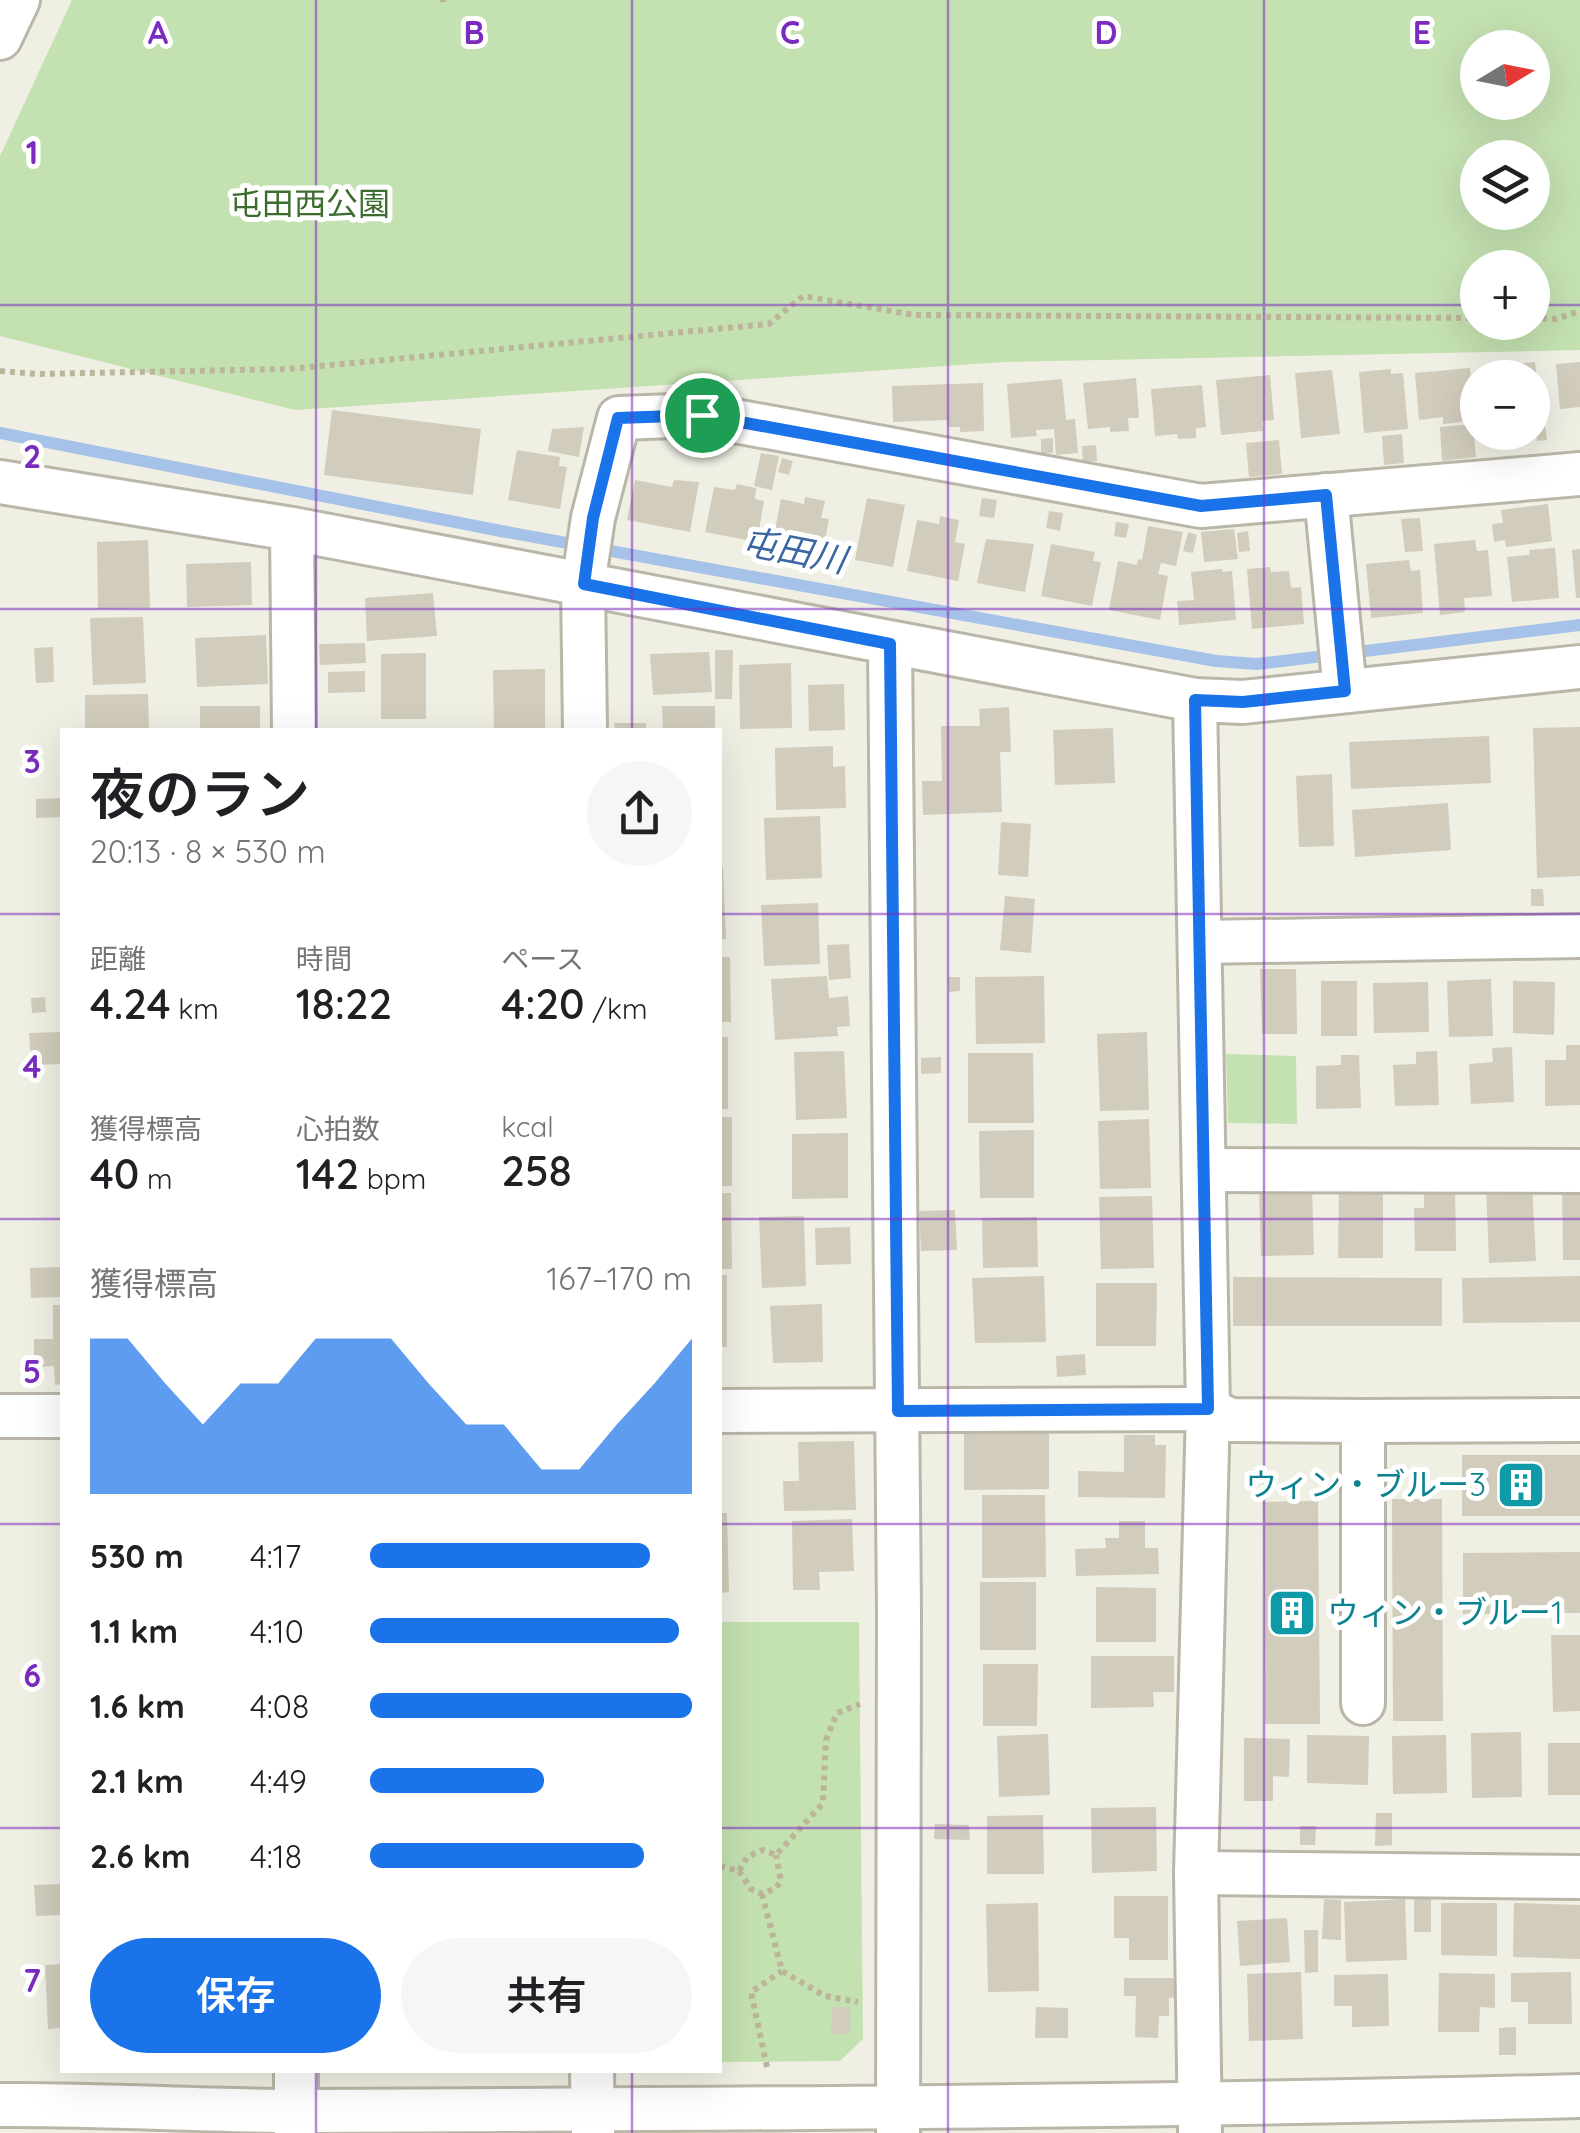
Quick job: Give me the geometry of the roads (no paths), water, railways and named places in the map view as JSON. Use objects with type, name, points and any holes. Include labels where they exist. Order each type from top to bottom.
[{"type":"street","points":[[0,38],[18,0]]},
{"type":"street","points":[[584,728],[584,584],[593,518],[618,418],[702,415],[1201,506],[1580,474]]},
{"type":"street","points":[[0,482],[292,530],[1195,700],[1243,702],[1580,667]]},
{"type":"street","points":[[1326,495],[1345,691]]},
{"type":"street","points":[[292,530],[294,728]]},
{"type":"street","points":[[890,644],[898,1411],[897,2120]]},
{"type":"street","points":[[1195,700],[1208,1409],[1196,1873],[1200,2119]]},
{"type":"street","points":[[1200,942],[1580,936]]},
{"type":"street","points":[[1204,1170],[1580,1170]]},
{"type":"street","points":[[722,1411],[1208,1409],[1230,1420],[1580,1420]]},
{"type":"street","points":[[0,1416],[60,1416]]},
{"type":"street","points":[[1363,1421],[1363,1703]]},
{"type":"street","points":[[1196,1873],[1580,1876]]},
{"type":"street","points":[[0,2105],[593,2104],[897,2120],[1200,2119],[1580,2096]]},
{"type":"waterway","name":"屯田川","points":[[0,433],[501,531],[1216,661],[1257,664],[1580,625]]},
{"type":"place","name":"ウィン・ブルー3","points":[[1521,1485]]},
{"type":"place","name":"ウィン・ブルー1","points":[[1292,1613]]},
{"type":"park label","name":"屯田西公園","points":[[310,204]]}]
